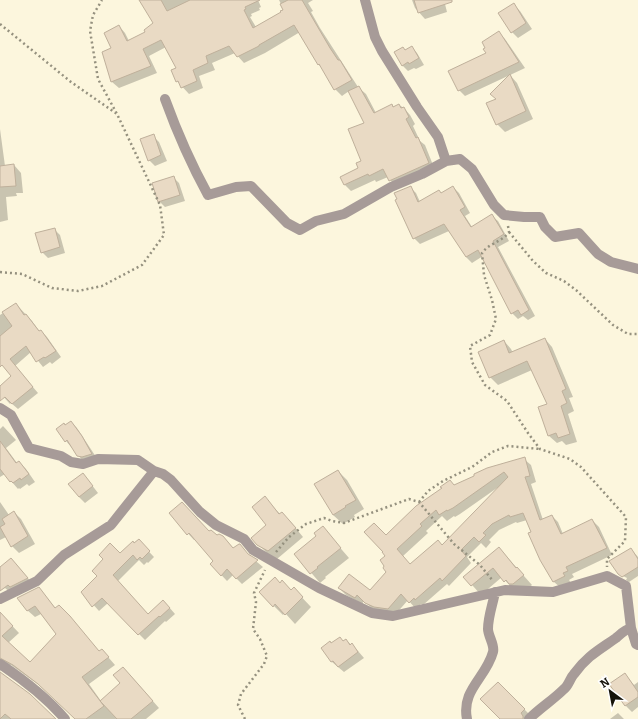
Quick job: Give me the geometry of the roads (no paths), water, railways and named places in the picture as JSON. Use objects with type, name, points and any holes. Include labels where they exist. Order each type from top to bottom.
[{"type":"street","points":[[365,0],[375,37],[382,51],[417,108],[438,137],[446,161]]},
{"type":"street","points":[[165,99],[181,138],[186,155],[208,195],[236,187],[251,186],[287,223],[300,230],[316,221],[344,214],[391,187],[422,174],[446,161],[460,159],[472,169],[494,205],[504,215],[540,217],[545,227],[555,237],[579,233],[598,254],[604,258],[611,262],[638,269]]},
{"type":"street","points":[[0,408],[11,415],[29,448],[61,456],[71,462],[83,464],[98,459],[138,460],[171,480],[200,512],[216,525],[244,539],[253,550],[319,588],[372,613],[393,616],[500,591],[553,592],[607,576],[626,586],[631,628],[636,644],[638,645]]},
{"type":"street","points":[[0,599],[38,581],[64,555],[111,525],[154,471]]},
{"type":"street","points":[[467,719],[465,710],[469,694],[488,664],[494,651],[488,629],[500,591]]},
{"type":"street","points":[[529,719],[539,709],[566,688],[582,663],[598,649],[625,630],[631,628]]},
{"type":"street","points":[[0,664],[30,684],[55,706],[65,719]]}]
